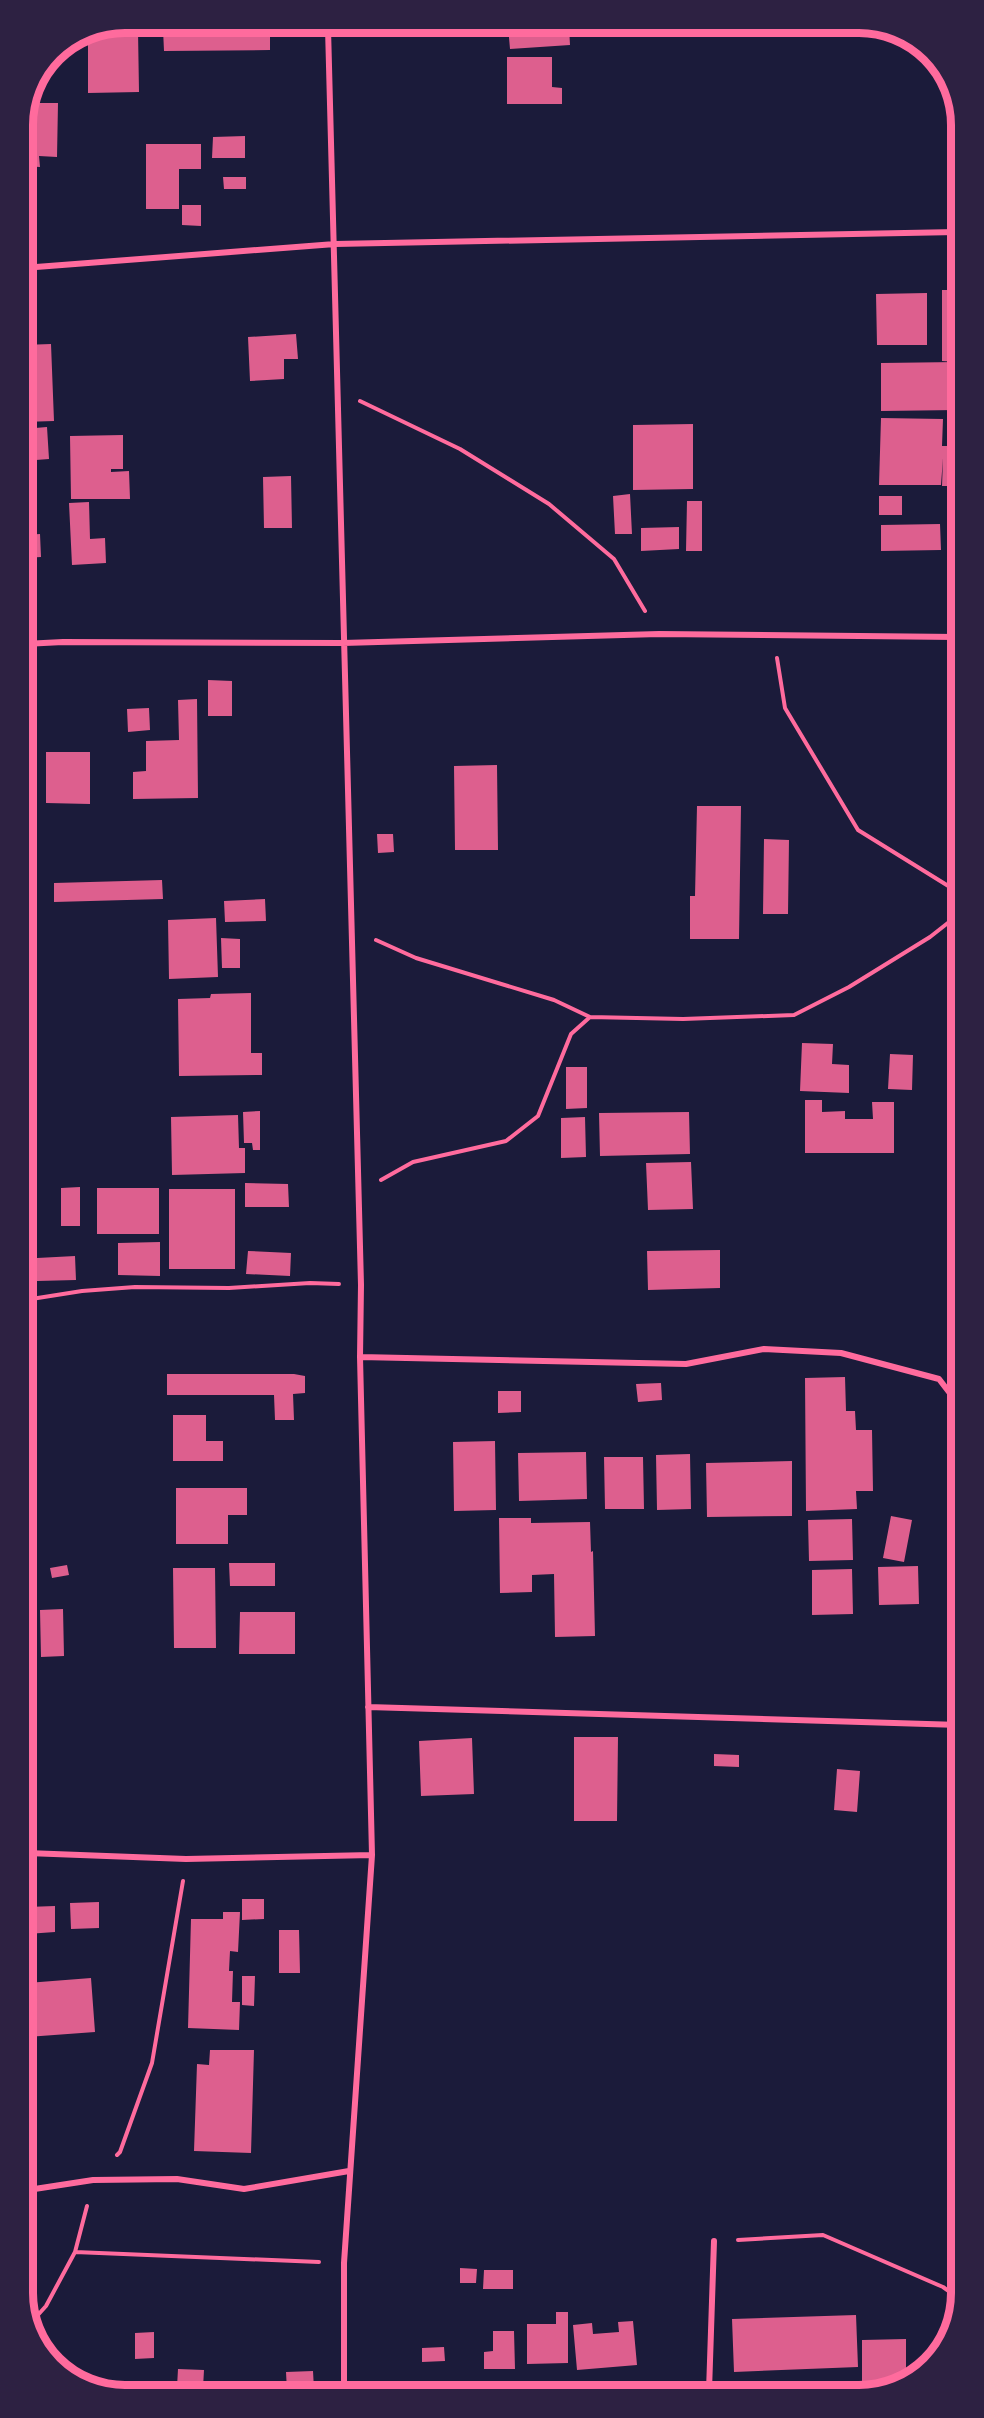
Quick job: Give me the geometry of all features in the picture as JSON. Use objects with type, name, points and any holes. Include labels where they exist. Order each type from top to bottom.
[{"type":"street","points":[[328,33],[361,1285],[360,1356],[372,1855],[344,2263],[344,2385]]},
{"type":"street","points":[[33,267],[335,244],[951,232]]},
{"type":"street","points":[[33,644],[343,643],[659,634],[773,637],[951,637]]},
{"type":"street","points":[[360,1356],[686,1364],[764,1349],[842,1353],[939,1379],[951,1395]]},
{"type":"street","points":[[368,1707],[951,1725]]},
{"type":"street","points":[[33,1853],[186,1859],[372,1855]]},
{"type":"street","points":[[33,2189],[93,2180],[177,2179],[244,2188],[349,2171]]},
{"type":"street","points":[[709,2385],[714,2241]]},
{"type":"path","points":[[338,391],[460,449],[549,504],[614,559],[659,634]]},
{"type":"path","points":[[773,637],[785,708],[858,830],[951,888]]},
{"type":"path","points":[[351,929],[417,958],[554,1000],[590,1017],[683,1019],[794,1015],[849,987],[930,937],[951,920]]},
{"type":"path","points":[[357,1194],[413,1162],[506,1141],[538,1116],[571,1034],[590,1017]]},
{"type":"path","points":[[33,1299],[82,1291],[135,1287],[229,1288],[310,1283],[361,1285]]},
{"type":"path","points":[[37,2316],[46,2306],[75,2252],[93,2180],[120,2152],[152,2063],[186,1859]]},
{"type":"path","points":[[714,2241],[822,2235],[943,2287],[951,2293]]},
{"type":"path","points":[[75,2252],[344,2263]]},
{"type":"building","points":[[138,33],[139,92],[88,93],[88,41],[107,35]]},
{"type":"building","points":[[163,33],[270,33],[270,50],[164,51]]},
{"type":"building","points":[[509,33],[569,33],[570,45],[510,49]]},
{"type":"building","points":[[507,57],[552,57],[552,87],[562,88],[562,104],[507,104]]},
{"type":"building","points":[[36,103],[58,103],[57,157],[39,156],[40,167],[33,167],[33,119]]},
{"type":"building","points":[[245,136],[245,158],[212,158],[213,137]]},
{"type":"building","points":[[146,144],[201,144],[201,169],[179,169],[179,209],[146,209]]},
{"type":"building","points":[[223,177],[246,177],[246,189],[224,189]]},
{"type":"building","points":[[182,205],[201,205],[201,226],[182,225]]},
{"type":"building","points":[[942,290],[951,290],[951,362],[942,361]]},
{"type":"building","points":[[927,293],[927,345],[877,345],[876,294]]},
{"type":"building","points":[[296,334],[298,359],[284,359],[284,379],[250,381],[248,337]]},
{"type":"building","points":[[51,344],[54,421],[33,422],[33,345]]},
{"type":"building","points":[[951,362],[951,410],[881,411],[881,363]]},
{"type":"building","points":[[881,418],[943,419],[942,446],[951,446],[951,486],[942,486],[943,458],[941,485],[879,485]]},
{"type":"building","points":[[693,424],[693,489],[633,490],[633,425]]},
{"type":"building","points":[[47,427],[49,459],[36,460],[37,483],[33,483],[33,428]]},
{"type":"building","points":[[123,435],[123,469],[111,469],[111,472],[129,471],[130,499],[71,499],[70,436]]},
{"type":"building","points":[[291,476],[292,528],[264,528],[263,477]]},
{"type":"building","points":[[630,494],[632,534],[615,534],[613,496]]},
{"type":"building","points":[[879,496],[902,496],[902,515],[879,515]]},
{"type":"building","points":[[687,501],[702,501],[702,551],[686,551]]},
{"type":"building","points":[[89,502],[90,539],[105,538],[106,563],[72,565],[69,503]]},
{"type":"building","points":[[940,524],[941,550],[881,551],[881,525]]},
{"type":"building","points":[[679,527],[679,549],[641,551],[641,528]]},
{"type":"building","points":[[33,534],[40,534],[41,557],[33,557]]},
{"type":"building","points":[[208,680],[232,681],[232,716],[208,716]]},
{"type":"building","points":[[197,699],[198,798],[133,799],[133,772],[146,771],[146,741],[179,740],[178,700]]},
{"type":"building","points":[[149,708],[150,730],[128,732],[127,709]]},
{"type":"building","points":[[46,752],[90,752],[90,804],[46,803]]},
{"type":"building","points":[[497,765],[498,850],[455,850],[454,766]]},
{"type":"building","points":[[697,806],[741,806],[739,939],[690,939],[690,896],[695,896]]},
{"type":"building","points":[[377,834],[393,834],[394,852],[378,853]]},
{"type":"building","points":[[764,839],[789,840],[788,914],[763,914]]},
{"type":"building","points":[[162,880],[163,899],[54,902],[54,883]]},
{"type":"building","points":[[265,899],[266,921],[225,922],[224,901]]},
{"type":"building","points":[[216,918],[218,977],[169,979],[168,920]]},
{"type":"building","points":[[221,938],[240,939],[240,968],[222,968]]},
{"type":"building","points":[[251,993],[251,1053],[262,1053],[262,1075],[179,1076],[178,999],[210,998],[211,994]]},
{"type":"building","points":[[802,1043],[833,1044],[832,1064],[849,1065],[849,1093],[800,1091]]},
{"type":"building","points":[[890,1054],[913,1055],[912,1090],[888,1089]]},
{"type":"building","points":[[566,1067],[587,1067],[587,1108],[566,1109]]},
{"type":"building","points":[[805,1100],[822,1100],[822,1112],[845,1111],[845,1119],[873,1119],[872,1102],[894,1102],[894,1153],[805,1153]]},
{"type":"building","points":[[260,1111],[260,1150],[253,1150],[252,1143],[244,1143],[243,1112]]},
{"type":"building","points":[[689,1112],[690,1154],[600,1156],[599,1113]]},
{"type":"building","points":[[238,1115],[239,1148],[245,1148],[245,1173],[172,1175],[171,1117]]},
{"type":"building","points":[[585,1117],[586,1157],[561,1158],[561,1118]]},
{"type":"building","points":[[691,1162],[693,1209],[648,1210],[646,1163]]},
{"type":"building","points":[[245,1183],[288,1184],[289,1207],[245,1207]]},
{"type":"building","points":[[80,1187],[80,1226],[61,1226],[61,1188]]},
{"type":"building","points":[[97,1188],[159,1188],[159,1234],[97,1234]]},
{"type":"building","points":[[169,1189],[235,1189],[235,1269],[169,1269]]},
{"type":"building","points":[[160,1242],[160,1276],[118,1275],[118,1243]]},
{"type":"building","points":[[720,1250],[720,1288],[648,1290],[647,1251]]},
{"type":"building","points":[[248,1251],[291,1253],[290,1276],[246,1274]]},
{"type":"building","points":[[75,1256],[76,1280],[37,1281],[37,1258]]},
{"type":"building","points":[[167,1374],[294,1374],[305,1376],[305,1393],[293,1394],[294,1420],[275,1420],[274,1395],[167,1395]]},
{"type":"building","points":[[845,1377],[846,1411],[855,1411],[856,1430],[872,1430],[873,1491],[856,1491],[857,1509],[806,1511],[805,1378]]},
{"type":"building","points":[[661,1383],[662,1400],[638,1402],[636,1384]]},
{"type":"building","points":[[498,1391],[521,1391],[521,1412],[498,1413]]},
{"type":"building","points":[[173,1415],[206,1415],[206,1441],[223,1441],[223,1461],[173,1461]]},
{"type":"building","points":[[495,1441],[496,1510],[454,1511],[453,1442]]},
{"type":"building","points":[[586,1452],[587,1499],[519,1501],[518,1453]]},
{"type":"building","points":[[690,1454],[691,1509],[657,1510],[656,1455]]},
{"type":"building","points":[[604,1457],[643,1457],[644,1509],[605,1509]]},
{"type":"building","points":[[792,1461],[792,1516],[707,1517],[706,1463]]},
{"type":"building","points":[[176,1488],[247,1488],[247,1515],[228,1515],[228,1544],[176,1544]]},
{"type":"building","points":[[891,1516],[912,1520],[904,1562],[883,1558]]},
{"type":"building","points":[[499,1518],[531,1518],[531,1523],[590,1522],[595,1636],[555,1637],[554,1574],[532,1575],[532,1592],[500,1593]]},
{"type":"building","points":[[852,1519],[853,1560],[809,1561],[808,1520]]},
{"type":"building","points":[[229,1563],[275,1563],[275,1586],[230,1586]]},
{"type":"building","points":[[67,1565],[69,1575],[52,1578],[50,1568]]},
{"type":"building","points":[[918,1566],[919,1604],[879,1605],[878,1567]]},
{"type":"building","points":[[173,1568],[215,1568],[216,1648],[174,1648]]},
{"type":"building","points":[[852,1569],[853,1614],[812,1615],[812,1570]]},
{"type":"building","points":[[63,1609],[64,1656],[41,1657],[40,1610]]},
{"type":"building","points":[[240,1612],[295,1612],[295,1654],[239,1654]]},
{"type":"building","points":[[574,1737],[618,1737],[617,1821],[574,1821]]},
{"type":"building","points":[[472,1738],[474,1794],[421,1796],[419,1741]]},
{"type":"building","points":[[714,1754],[739,1755],[739,1767],[714,1766]]},
{"type":"building","points":[[837,1769],[860,1771],[857,1812],[834,1810]]},
{"type":"building","points":[[242,1899],[264,1899],[264,1919],[242,1920]]},
{"type":"building","points":[[99,1902],[99,1928],[71,1929],[70,1903]]},
{"type":"building","points":[[55,1906],[55,1932],[33,1934],[33,1907]]},
{"type":"building","points":[[223,1912],[240,1912],[238,1952],[230,1951],[229,1971],[233,1971],[232,2002],[240,2002],[239,2030],[188,2028],[191,1919],[223,1919]]},
{"type":"building","points":[[279,1930],[299,1930],[300,1973],[279,1973]]},
{"type":"building","points":[[242,1976],[255,1976],[254,2006],[242,2005]]},
{"type":"building","points":[[91,1978],[95,2032],[33,2037],[33,1983]]},
{"type":"building","points":[[210,2050],[254,2050],[251,2153],[194,2151],[197,2064],[209,2065]]},
{"type":"building","points":[[460,2268],[477,2269],[476,2283],[460,2283]]},
{"type":"building","points":[[484,2270],[513,2270],[513,2289],[483,2289]]},
{"type":"building","points":[[556,2312],[568,2312],[568,2363],[527,2364],[527,2324],[556,2324]]},
{"type":"building","points":[[856,2315],[858,2367],[734,2372],[732,2319]]},
{"type":"building","points":[[633,2321],[637,2365],[577,2370],[573,2325],[592,2323],[593,2334],[619,2332],[618,2322]]},
{"type":"building","points":[[493,2331],[514,2331],[515,2369],[484,2369],[484,2352],[493,2351]]},
{"type":"building","points":[[154,2332],[154,2358],[135,2359],[135,2333]]},
{"type":"building","points":[[906,2339],[906,2372],[889,2380],[862,2385],[862,2340]]},
{"type":"building","points":[[444,2347],[445,2361],[422,2362],[422,2348]]},
{"type":"building","points":[[178,2369],[204,2370],[203,2385],[177,2385]]},
{"type":"building","points":[[313,2371],[314,2385],[287,2385],[286,2372]]}]
